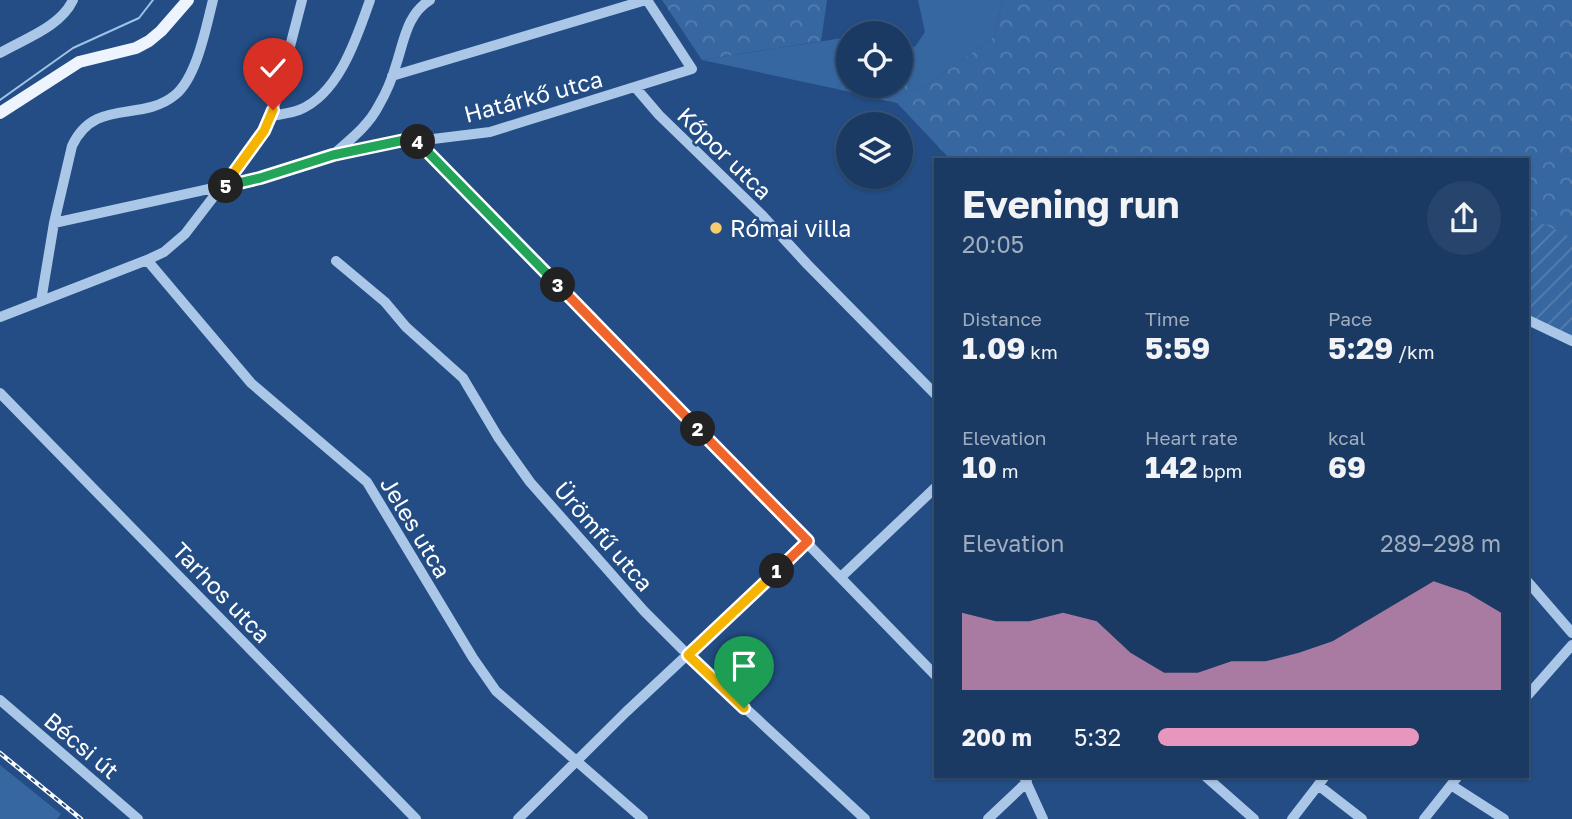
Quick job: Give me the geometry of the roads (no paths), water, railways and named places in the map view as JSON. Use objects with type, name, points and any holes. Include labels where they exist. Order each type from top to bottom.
[{"type":"main road","points":[[0,113],[79,62],[136,48],[149,41],[161,32],[188,0]]},
{"type":"street","points":[[0,53],[59,20],[74,0]]},
{"type":"street","points":[[41,301],[54,223],[72,146],[80,131],[87,124],[105,115],[156,105],[176,94],[191,72],[213,0]]},
{"type":"street","points":[[0,317],[147,260],[164,251],[185,234],[255,145],[272,116],[302,0]]},
{"type":"street","points":[[272,116],[301,110],[332,83],[350,54],[370,0]]},
{"type":"street","points":[[392,76],[647,0]]},
{"type":"street","name":"Határkő utca","points":[[54,223],[260,178],[333,155],[414,138],[433,139],[490,132],[692,69],[647,0]]},
{"type":"street","points":[[333,155],[372,117],[392,76],[411,19],[424,2]]},
{"type":"street","name":"Kőpor utca","points":[[635,87],[659,116],[761,214],[934,393]]},
{"type":"street","points":[[414,138],[808,541],[934,674]]},
{"type":"street","name":"Jeles utca","points":[[147,260],[251,383],[367,482],[489,682],[511,705],[643,819]]},
{"type":"street","name":"Ürömfű utca","points":[[336,261],[385,302],[406,327],[463,378],[498,437],[530,482],[614,579],[688,655],[865,819]]},
{"type":"street","points":[[1529,320],[1572,341]]},
{"type":"street","name":"Tarhos utca","points":[[0,393],[415,819]]},
{"type":"street","points":[[841,577],[934,489]]},
{"type":"street","points":[[518,819],[575,761],[808,541]]},
{"type":"street","points":[[1529,583],[1572,633]]},
{"type":"street","points":[[1529,694],[1572,645]]},
{"type":"street","name":"Bécsi út","points":[[0,700],[138,819]]},
{"type":"street","points":[[1207,778],[1254,819]]},
{"type":"street","points":[[1292,819],[1324,778]]},
{"type":"street","points":[[1424,819],[1457,778]]},
{"type":"street","points":[[988,819],[1025,779],[1043,819]]},
{"type":"street","points":[[1318,785],[1362,819]]},
{"type":"street","points":[[1451,785],[1499,818]]},
{"type":"waterway","points":[[0,100],[73,48],[139,18],[153,0]]},
{"type":"railway","points":[[0,753],[81,819]]},
{"type":"place","name":"Római villa","points":[[716,228]]}]
